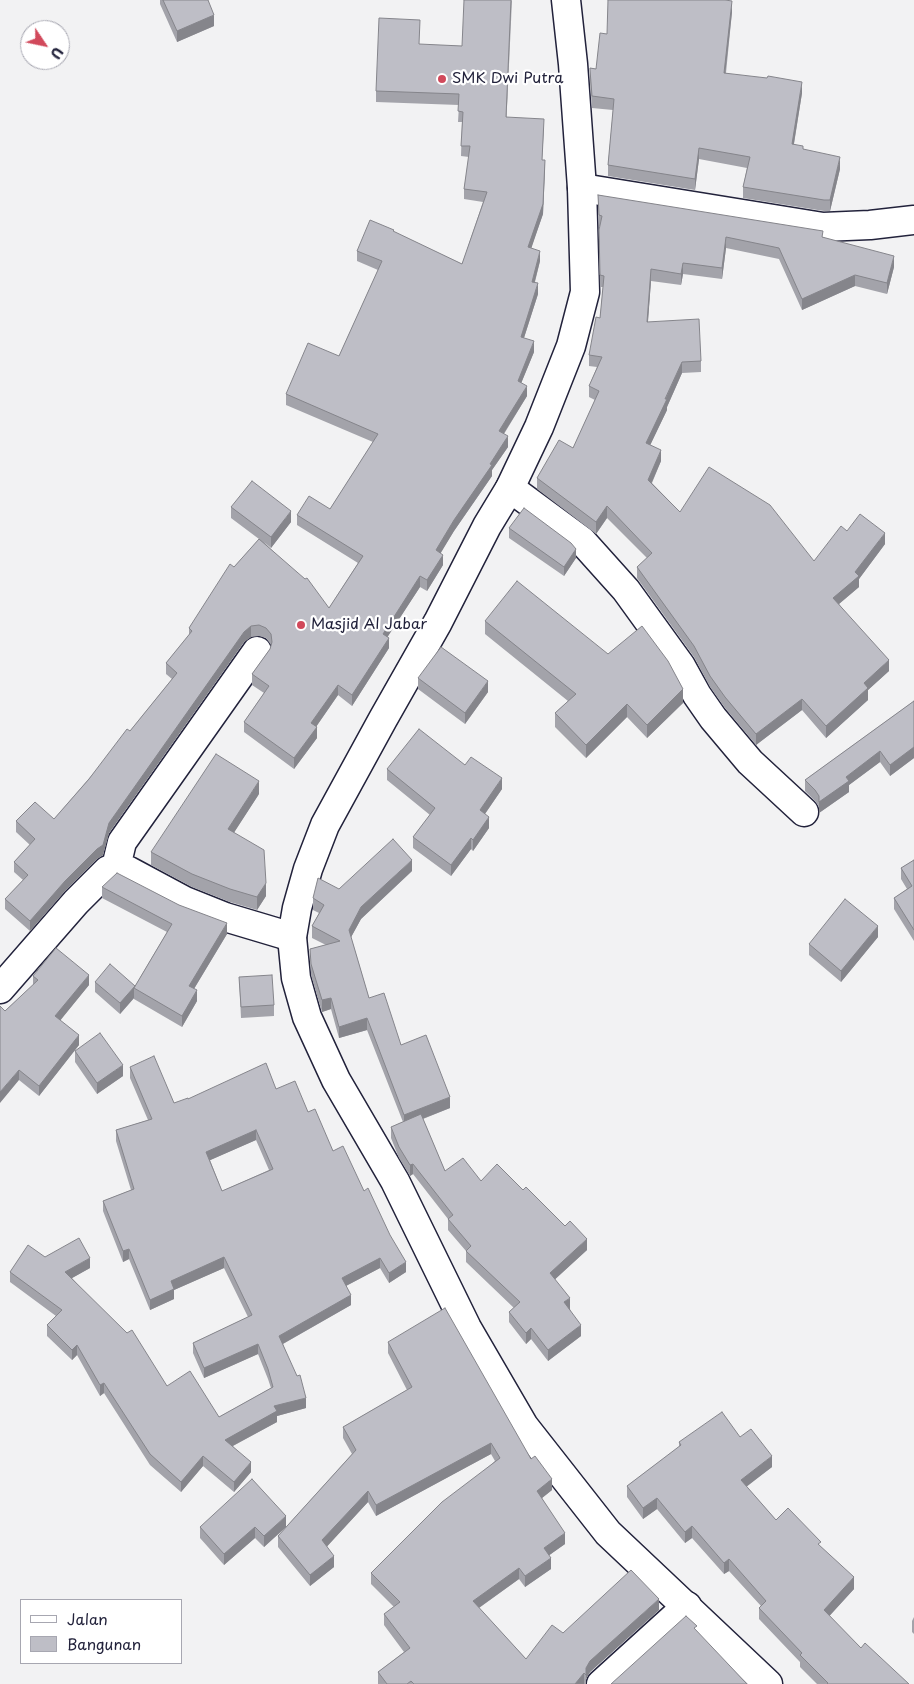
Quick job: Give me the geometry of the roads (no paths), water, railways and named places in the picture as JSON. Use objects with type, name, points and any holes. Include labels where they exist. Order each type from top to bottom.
[{"type":"main road","points":[[566,0],[574,64],[586,292],[571,346],[538,427],[510,488],[487,526],[438,622],[325,825],[308,869],[292,937],[296,978],[304,1007],[336,1080],[395,1181],[468,1328],[524,1426],[608,1533],[768,1684]]},
{"type":"main road","points":[[582,188],[823,227],[870,225],[914,220]]},
{"type":"main road","points":[[510,488],[582,541],[626,590],[681,666],[697,695],[713,718],[750,762],[804,812]]},
{"type":"main road","points":[[116,867],[122,842],[257,651]]},
{"type":"main road","points":[[0,989],[76,902],[108,870],[116,867],[129,871],[185,901],[225,917],[292,937]]},
{"type":"main road","points":[[601,1684],[687,1606]]},
{"type":"place","name":"SMK Dwi Putra","points":[[442,79]]},
{"type":"place","name":"Masjid Al Jabar","points":[[301,625]]}]
